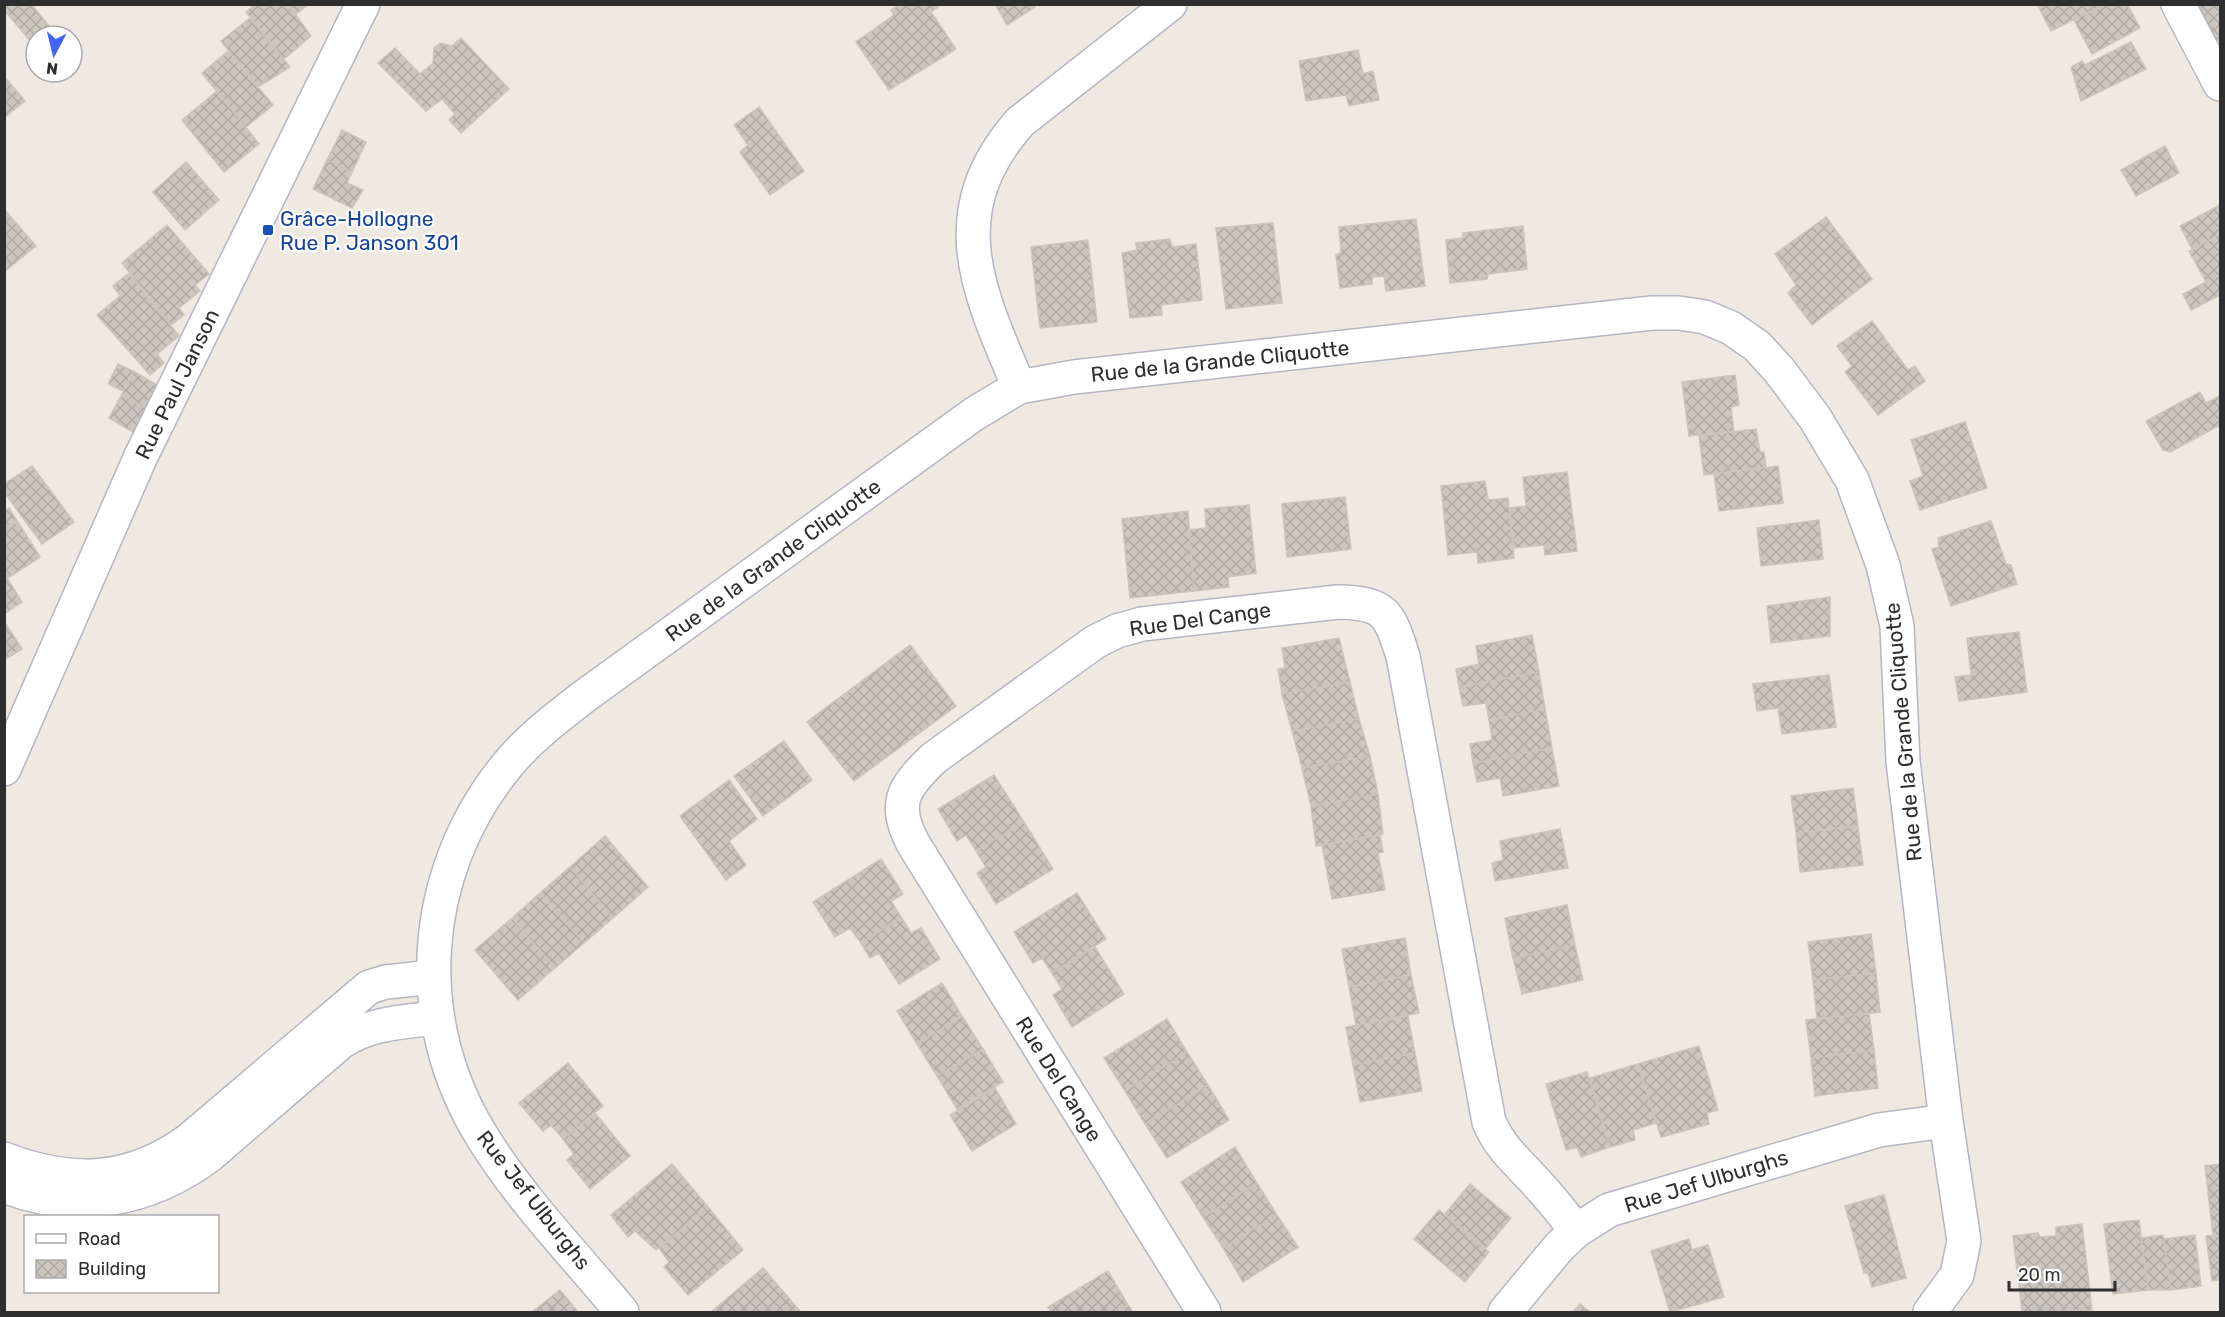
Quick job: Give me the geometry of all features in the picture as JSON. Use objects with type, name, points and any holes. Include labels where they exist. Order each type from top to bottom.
[{"type":"street","name":"Rue Paul Janson","points":[[6,761],[141,456],[363,4]]},
{"type":"street","points":[[1018,387],[980,289],[973,257],[972,222],[981,184],[1002,143],[1020,122],[1170,4]]},
{"type":"street","points":[[2178,4],[2220,84]]},
{"type":"street","name":"Rue de la Grande Cliquotte","points":[[434,977],[438,919],[455,857],[482,801],[505,768],[528,742],[582,698],[974,414],[1018,387],[1074,377],[1652,313],[1680,313],[1705,317],[1731,328],[1756,346],[1804,403],[1852,480],[1865,512],[1891,593],[1899,654],[1903,761],[1946,1121],[1964,1241],[1963,1258],[1957,1275],[1930,1312]]},
{"type":"street","name":"Rue Del Cange","points":[[1204,1312],[914,845],[900,813],[906,792],[917,773],[934,758],[1095,642],[1118,631],[1142,624],[1338,602],[1366,603],[1387,615],[1403,656],[1489,1122],[1498,1142],[1510,1159],[1551,1199],[1576,1231]]},
{"type":"street","points":[[4,1159],[44,1173],[64,1176],[106,1176],[141,1167],[174,1151],[189,1140],[369,987],[386,982],[434,977]]},
{"type":"street","name":"Rue Jef Ulburghs","points":[[434,977],[436,1018],[444,1052],[468,1112],[503,1168],[622,1312]]},
{"type":"street","points":[[4,1186],[44,1198],[92,1201],[118,1198],[155,1188],[192,1168],[210,1155],[340,1042],[357,1031],[381,1025],[436,1018]]},
{"type":"street","name":"Rue Jef Ulburghs","points":[[1505,1312],[1559,1247],[1576,1231],[1609,1210],[1636,1200],[1879,1130],[1946,1121]]},
{"type":"building","points":[[4,4],[31,4],[47,24],[24,24],[24,34],[4,10]]},
{"type":"building","points":[[256,4],[288,4],[311,36],[284,59],[246,12]]},
{"type":"building","points":[[288,4],[309,4],[295,15]]},
{"type":"building","points":[[900,4],[942,4],[931,12],[956,49],[889,90],[856,42],[894,15],[891,10]]},
{"type":"building","points":[[995,4],[1033,4],[1035,7],[1007,25]]},
{"type":"building","points":[[2037,4],[2105,4],[2051,31]]},
{"type":"building","points":[[2105,4],[2127,4],[2140,28],[2092,54],[2074,20]]},
{"type":"building","points":[[2198,4],[2220,4],[2220,39],[2217,41]]},
{"type":"building","points":[[250,18],[290,67],[258,87],[221,41]]},
{"type":"building","points":[[461,38],[509,89],[461,133],[449,120],[455,114],[442,99],[426,111],[378,63],[395,48],[420,74],[433,63],[434,48],[440,43],[452,46]]},
{"type":"building","points":[[2131,42],[2146,69],[2081,101],[2071,67],[2082,61],[2085,65]]},
{"type":"building","points":[[1358,50],[1363,74],[1373,71],[1379,100],[1349,106],[1346,95],[1306,101],[1299,61]]},
{"type":"building","points":[[228,51],[273,105],[246,127],[202,73]]},
{"type":"building","points":[[4,76],[25,101],[5,117],[4,116]]},
{"type":"building","points":[[217,91],[259,144],[224,172],[182,120]]},
{"type":"building","points":[[759,107],[804,171],[770,195],[740,152],[748,145],[734,125]]},
{"type":"building","points":[[342,130],[366,142],[352,172],[327,160]]},
{"type":"building","points":[[2165,146],[2179,173],[2136,196],[2121,170]]},
{"type":"building","points":[[327,160],[352,172],[347,183],[363,190],[352,208],[313,189]]},
{"type":"building","points":[[186,162],[219,200],[185,230],[153,192]]},
{"type":"building","points":[[2220,205],[2220,234],[2192,249],[2180,226]]},
{"type":"building","points":[[4,209],[36,246],[4,272]]},
{"type":"building","points":[[1826,217],[1872,279],[1812,325],[1788,293],[1796,285],[1775,254]]},
{"type":"building","points":[[1416,219],[1425,286],[1386,291],[1384,276],[1372,277],[1372,284],[1340,288],[1336,255],[1341,253],[1339,227]]},
{"type":"building","points":[[1273,223],[1282,303],[1226,309],[1216,228]]},
{"type":"building","points":[[167,225],[209,274],[195,285],[200,291],[179,308],[184,315],[171,325],[122,263]]},
{"type":"building","points":[[1523,226],[1527,269],[1488,274],[1487,279],[1450,283],[1446,240],[1463,238],[1463,233]]},
{"type":"building","points":[[2220,234],[2220,295],[2191,310],[2183,294],[2206,282],[2189,251]]},
{"type":"building","points":[[1170,239],[1172,247],[1196,244],[1202,300],[1161,305],[1162,315],[1130,318],[1122,253],[1137,250],[1136,243]]},
{"type":"building","points":[[1088,240],[1097,322],[1040,328],[1031,247]]},
{"type":"building","points":[[129,273],[179,336],[157,354],[164,363],[150,375],[97,315],[120,296],[113,286]]},
{"type":"building","points":[[1872,321],[1908,370],[1915,366],[1925,381],[1878,415],[1845,372],[1852,366],[1837,346]]},
{"type":"building","points":[[118,364],[133,371],[123,391],[108,384]]},
{"type":"building","points":[[133,371],[157,385],[145,408],[122,394]]},
{"type":"building","points":[[1735,375],[1739,405],[1731,407],[1734,431],[1689,436],[1682,382]]},
{"type":"building","points":[[2200,392],[2206,403],[2220,396],[2220,425],[2170,452],[2163,450],[2146,421]]},
{"type":"building","points":[[122,394],[145,408],[133,432],[109,418]]},
{"type":"building","points":[[1965,422],[1987,488],[1920,510],[1910,481],[1923,476],[1911,440]]},
{"type":"building","points":[[1756,429],[1760,452],[1764,452],[1766,467],[1704,475],[1699,436]]},
{"type":"building","points":[[32,466],[74,522],[42,544],[4,492],[4,484]]},
{"type":"building","points":[[1778,466],[1783,503],[1719,511],[1714,474]]},
{"type":"building","points":[[1567,472],[1577,551],[1545,555],[1544,545],[1514,548],[1509,508],[1526,506],[1523,477]]},
{"type":"building","points":[[1485,481],[1488,500],[1508,498],[1514,558],[1478,563],[1477,552],[1448,555],[1441,486]]},
{"type":"building","points":[[1345,497],[1351,549],[1287,557],[1282,504]]},
{"type":"building","points":[[1249,505],[1256,573],[1228,577],[1229,587],[1194,591],[1189,530],[1206,528],[1205,509]]},
{"type":"building","points":[[9,508],[17,521],[4,529],[4,511]]},
{"type":"building","points":[[1188,511],[1194,591],[1130,598],[1122,519]]},
{"type":"building","points":[[1819,520],[1823,559],[1761,566],[1757,528]]},
{"type":"building","points":[[1991,521],[2006,564],[2011,565],[2017,584],[1951,606],[1932,549],[1939,547],[1938,538]]},
{"type":"building","points":[[18,522],[40,557],[8,578],[4,573],[4,530]]},
{"type":"building","points":[[4,573],[22,602],[4,614]]},
{"type":"building","points":[[1830,597],[1830,636],[1771,643],[1767,606]]},
{"type":"building","points":[[4,621],[22,649],[6,659],[4,656]]},
{"type":"building","points":[[2019,632],[2027,692],[1959,701],[1955,677],[1971,675],[1967,638]]},
{"type":"building","points":[[1532,635],[1539,672],[1459,687],[1456,669],[1479,664],[1476,646]]},
{"type":"building","points":[[1339,638],[1350,682],[1282,694],[1278,669],[1285,668],[1282,648]]},
{"type":"building","points":[[910,645],[956,706],[854,781],[807,722]]},
{"type":"building","points":[[1539,672],[1545,709],[1489,720],[1486,703],[1463,706],[1459,687]]},
{"type":"building","points":[[1829,675],[1836,727],[1782,734],[1778,708],[1757,711],[1753,684]]},
{"type":"building","points":[[1350,682],[1359,719],[1292,731],[1282,694]]},
{"type":"building","points":[[1545,709],[1552,748],[1473,763],[1470,744],[1492,740],[1489,720]]},
{"type":"building","points":[[1359,719],[1370,756],[1302,768],[1292,731]]},
{"type":"building","points":[[784,741],[812,780],[763,816],[734,776]]},
{"type":"building","points":[[1552,748],[1559,786],[1503,796],[1500,778],[1477,782],[1473,763]]},
{"type":"building","points":[[1370,756],[1378,794],[1311,806],[1302,768]]},
{"type":"building","points":[[994,775],[1024,822],[976,851],[966,835],[957,841],[938,809]]},
{"type":"building","points":[[729,780],[757,819],[729,841],[746,865],[726,880],[680,816]]},
{"type":"building","points":[[1853,788],[1858,826],[1796,833],[1791,796]]},
{"type":"building","points":[[1378,794],[1383,834],[1316,846],[1311,806]]},
{"type":"building","points":[[1024,822],[1053,869],[996,904],[977,873],[986,867],[976,851]]},
{"type":"building","points":[[1858,826],[1863,865],[1800,872],[1796,833]]},
{"type":"building","points":[[1560,829],[1568,868],[1495,881],[1492,863],[1503,860],[1500,841]]},
{"type":"building","points":[[1380,835],[1383,852],[1378,853],[1385,890],[1332,899],[1322,845]]},
{"type":"building","points":[[605,836],[648,887],[613,918],[570,867]]},
{"type":"building","points":[[881,859],[903,894],[891,901],[901,917],[861,943],[850,928],[835,937],[813,902]]},
{"type":"building","points":[[570,867],[613,918],[584,943],[540,893]]},
{"type":"building","points":[[540,893],[584,943],[555,968],[512,918]]},
{"type":"building","points":[[1077,893],[1106,939],[1052,973],[1042,958],[1033,963],[1014,932]]},
{"type":"building","points":[[1567,905],[1575,945],[1513,958],[1505,918]]},
{"type":"building","points":[[901,917],[911,933],[921,928],[940,959],[899,984],[879,953],[870,958],[861,943]]},
{"type":"building","points":[[512,918],[555,968],[518,1000],[475,950]]},
{"type":"building","points":[[1871,934],[1876,973],[1813,980],[1808,942]]},
{"type":"building","points":[[1405,938],[1411,975],[1349,987],[1342,949]]},
{"type":"building","points":[[1575,945],[1583,980],[1522,994],[1513,958]]},
{"type":"building","points":[[1095,947],[1124,994],[1072,1027],[1053,995],[1062,989],[1052,973]]},
{"type":"building","points":[[1876,973],[1880,1012],[1817,1019],[1813,980]]},
{"type":"building","points":[[1411,975],[1419,1013],[1356,1025],[1349,987]]},
{"type":"building","points":[[942,983],[962,1016],[917,1044],[897,1011]]},
{"type":"building","points":[[1869,1013],[1874,1050],[1811,1058],[1806,1020]]},
{"type":"building","points":[[962,1016],[983,1049],[937,1076],[917,1044]]},
{"type":"building","points":[[1408,1016],[1415,1053],[1353,1065],[1346,1027]]},
{"type":"building","points":[[1167,1019],[1187,1052],[1125,1091],[1104,1058]]},
{"type":"building","points":[[1699,1046],[1718,1110],[1707,1113],[1709,1124],[1661,1137],[1638,1064]]},
{"type":"building","points":[[983,1049],[1003,1082],[957,1109],[937,1076]]},
{"type":"building","points":[[1874,1050],[1878,1088],[1815,1096],[1811,1058]]},
{"type":"building","points":[[1187,1052],[1208,1085],[1145,1124],[1125,1091]]},
{"type":"building","points":[[1415,1053],[1422,1091],[1360,1102],[1353,1065]]},
{"type":"building","points":[[568,1063],[603,1106],[563,1139],[551,1125],[543,1131],[519,1103]]},
{"type":"building","points":[[1638,1064],[1656,1123],[1633,1130],[1635,1140],[1610,1147],[1590,1078]]},
{"type":"building","points":[[1587,1072],[1610,1147],[1581,1157],[1577,1147],[1566,1150],[1546,1084]]},
{"type":"building","points":[[1208,1085],[1229,1120],[1167,1158],[1145,1124]]},
{"type":"building","points":[[995,1088],[1016,1124],[972,1151],[950,1115]]},
{"type":"building","points":[[595,1113],[630,1156],[590,1189],[567,1160],[574,1154],[563,1139]]},
{"type":"building","points":[[1235,1147],[1257,1183],[1203,1217],[1181,1182]]},
{"type":"building","points":[[672,1164],[708,1207],[656,1250],[635,1231],[628,1237],[611,1215]]},
{"type":"building","points":[[2220,1164],[2220,1280],[2212,1281],[2206,1236],[2213,1235],[2205,1166]]},
{"type":"building","points":[[1257,1183],[1277,1215],[1223,1248],[1203,1217]]},
{"type":"building","points":[[1470,1184],[1511,1218],[1486,1248],[1445,1214]]},
{"type":"building","points":[[1884,1195],[1906,1278],[1872,1287],[1868,1273],[1864,1273],[1845,1206]]},
{"type":"building","points":[[708,1207],[743,1250],[688,1295],[664,1267],[669,1262],[659,1248]]},
{"type":"building","points":[[1439,1210],[1489,1252],[1465,1282],[1414,1239]]},
{"type":"building","points":[[1277,1215],[1298,1247],[1243,1282],[1223,1248]]},
{"type":"building","points":[[2139,1220],[2148,1290],[2113,1294],[2104,1224]]},
{"type":"building","points":[[2082,1224],[2092,1310],[2022,1312],[2013,1236],[2038,1233],[2040,1237],[2056,1236],[2056,1227]]},
{"type":"building","points":[[2163,1235],[2171,1290],[2148,1290],[2141,1238]]},
{"type":"building","points":[[2195,1235],[2201,1286],[2171,1290],[2164,1239]]},
{"type":"building","points":[[1689,1239],[1692,1250],[1708,1245],[1724,1297],[1670,1312],[1651,1251]]},
{"type":"building","points":[[763,1268],[800,1311],[711,1312]]},
{"type":"building","points":[[1108,1271],[1128,1305],[1115,1312],[1051,1312],[1048,1307]]},
{"type":"building","points":[[560,1290],[578,1312],[532,1312]]},
{"type":"building","points":[[1580,1304],[1590,1312],[1573,1312]]},
{"type":"building","points":[[1128,1305],[1133,1312],[1115,1312]]},
{"type":"place","name":"Grâce-Hollogne Rue P. Janson 301","points":[[268,230]]}]
